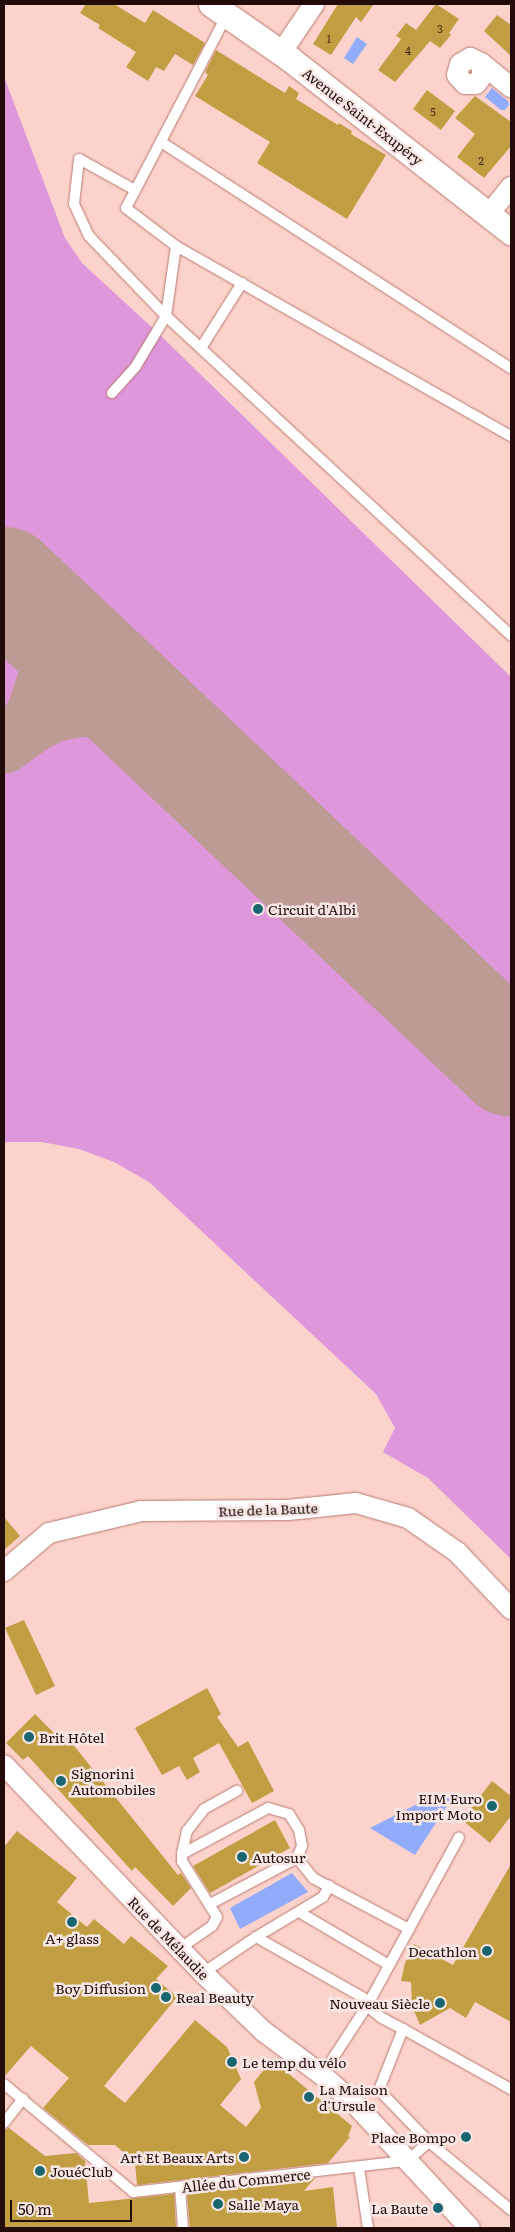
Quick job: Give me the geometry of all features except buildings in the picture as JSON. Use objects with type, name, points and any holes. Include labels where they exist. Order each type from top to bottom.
[{"type":"street","points":[[282,53],[314,4]]},
{"type":"street","name":"Avenue Saint-Exupéry","points":[[219,9],[282,53],[511,232]]},
{"type":"street","points":[[480,63],[511,87]]},
{"type":"street","points":[[489,214],[511,187]]},
{"type":"street","name":"Rue de la Baute","points":[[4,1572],[49,1533],[142,1510],[288,1510],[356,1504],[408,1518],[457,1552],[511,1609]]},
{"type":"street","name":"Rue de Mélaudie","points":[[4,1765],[203,1973],[263,2031],[322,2075],[355,2104],[470,2228]]},
{"type":"lane","points":[[219,9],[161,142],[126,208],[176,246],[511,436]]},
{"type":"lane","points":[[161,142],[511,368]]},
{"type":"lane","points":[[136,190],[79,159],[74,204],[88,236],[166,316],[511,636]]},
{"type":"lane","points":[[112,393],[136,366],[166,316],[176,246]]},
{"type":"lane","points":[[201,348],[242,284]]},
{"type":"lane","points":[[179,1949],[212,1926],[217,1917],[182,1861],[187,1831],[204,1809],[237,1792]]},
{"type":"lane","points":[[182,1854],[268,1808],[289,1814],[299,1830],[302,1846],[297,1858],[210,1904]]},
{"type":"lane","points":[[322,2075],[368,2004],[459,1837]]},
{"type":"lane","points":[[297,1858],[314,1878],[409,1928]]},
{"type":"lane","points":[[203,1973],[256,1937],[323,1897],[329,1886]]},
{"type":"lane","points":[[299,1912],[389,1965]]},
{"type":"lane","points":[[256,1937],[368,2004],[382,2018],[511,2089]]},
{"type":"lane","points":[[403,2029],[379,2090],[429,2142],[511,2210]]},
{"type":"lane","name":"Allée du Commerce","points":[[4,2084],[134,2192],[359,2168],[407,2161]]},
{"type":"lane","points":[[4,2123],[23,2099]]},
{"type":"lane","points":[[407,2161],[429,2142]]},
{"type":"lane","points":[[359,2168],[368,2228]]},
{"type":"lane","points":[[180,2187],[183,2228]]},
{"type":"shaded area","name":"Circuit d'Albi","points":[[4,77],[65,238],[82,263],[157,332],[511,677],[511,1559],[428,1478],[383,1452],[395,1428],[376,1394],[149,1182],[114,1162],[79,1149],[42,1142],[4,1142]]},
{"type":"water","points":[[357,37],[367,44],[353,64],[344,58]]},
{"type":"water","points":[[492,88],[508,101],[509,105],[505,110],[501,110],[485,97]]},
{"type":"water","points":[[439,1793],[451,1800],[415,1855],[370,1828]]},
{"type":"water","points":[[292,1873],[308,1892],[240,1929],[230,1908]]},
{"type":"taxiway","points":[[4,583],[30,617],[40,636],[43,668],[29,710],[4,749]]},
{"type":"taxiway","points":[[7,751],[36,730],[56,720],[93,713],[109,711],[130,717],[162,731]]},
{"type":"runway","points":[[4,582],[511,1061]]},
{"type":"place","name":"Circuit d'Albi","points":[[258,909]]},
{"type":"place","name":"Brit Hôtel","points":[[29,1737]]},
{"type":"place","name":"Signorini Automobiles","points":[[61,1781]]},
{"type":"place","name":"EIM Euro Import Moto","points":[[492,1806]]},
{"type":"place","name":"Autosur","points":[[242,1857]]},
{"type":"place","name":"A+ glass","points":[[72,1922]]},
{"type":"place","name":"Decathlon","points":[[487,1951]]},
{"type":"place","name":"Boy Diffusion","points":[[156,1988]]},
{"type":"place","name":"Real Beauty","points":[[166,1997]]},
{"type":"place","name":"Nouveau Siècle","points":[[440,2003]]},
{"type":"place","name":"Le temp du vélo","points":[[232,2062]]},
{"type":"place","name":"La Maison d'Ursule","points":[[309,2097]]},
{"type":"place","name":"Place Bompo","points":[[466,2137]]},
{"type":"place","name":"Art Et Beaux Arts","points":[[244,2157]]},
{"type":"place","name":"JouéClub","points":[[40,2171]]},
{"type":"place","name":"Salle Maya","points":[[218,2204]]},
{"type":"place","name":"La Baute","points":[[438,2208]]}]
